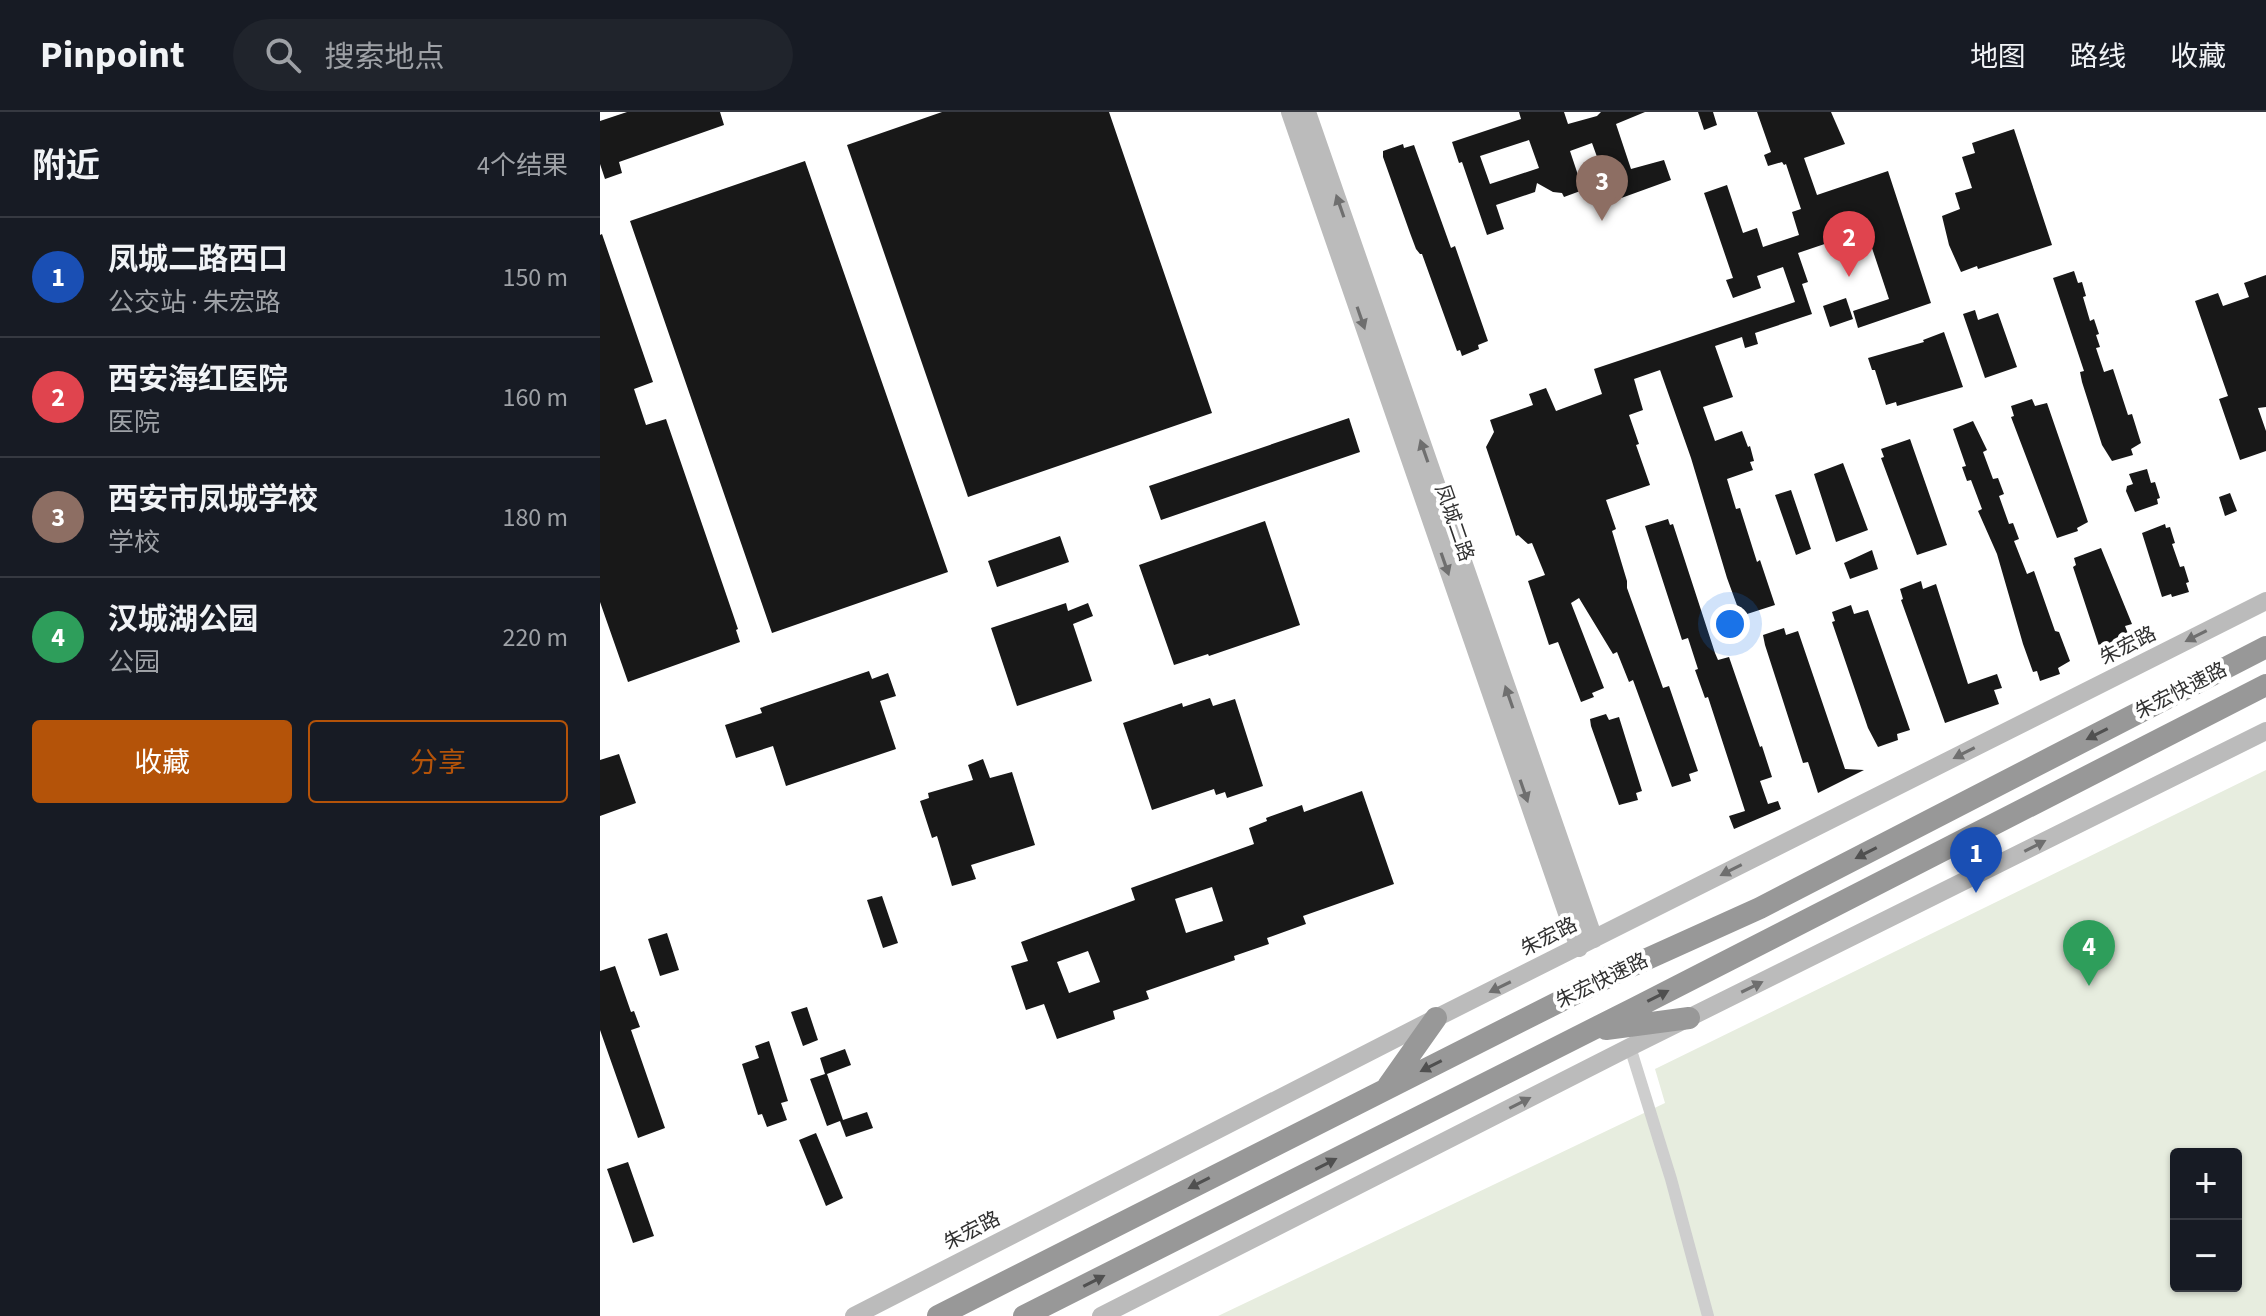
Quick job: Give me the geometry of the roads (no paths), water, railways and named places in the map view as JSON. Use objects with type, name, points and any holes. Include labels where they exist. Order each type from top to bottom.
[{"type":"highway","name":"朱宏快速路","points":[[938,1316],[1616,973],[1760,908],[2266,647]]},
{"type":"highway","name":"朱宏快速路","points":[[1024,1316],[2266,685]]},
{"type":"highway","points":[[1386,1088],[1436,1018]]},
{"type":"highway","points":[[1589,1031],[1689,1018]]},
{"type":"main road","name":"凤城二路","points":[[1290,112],[1586,943]]},
{"type":"main road","name":"凤城二路","points":[[1307,112],[1586,943]]},
{"type":"main road","name":"朱宏路","points":[[854,1316],[1436,1018],[2266,601]]},
{"type":"main road","points":[[1101,1316],[1630,1047],[2266,731]]},
{"type":"street","points":[[1630,1047],[1671,1179],[1708,1316]]},
{"type":"place","name":"西安市凤城学校","points":[[1602,221]]},
{"type":"place","name":"西安海红医院","points":[[1849,277]]},
{"type":"place","name":"凤城二路西口","points":[[1976,893]]},
{"type":"place","name":"汉城湖公园","points":[[2089,986]]}]
